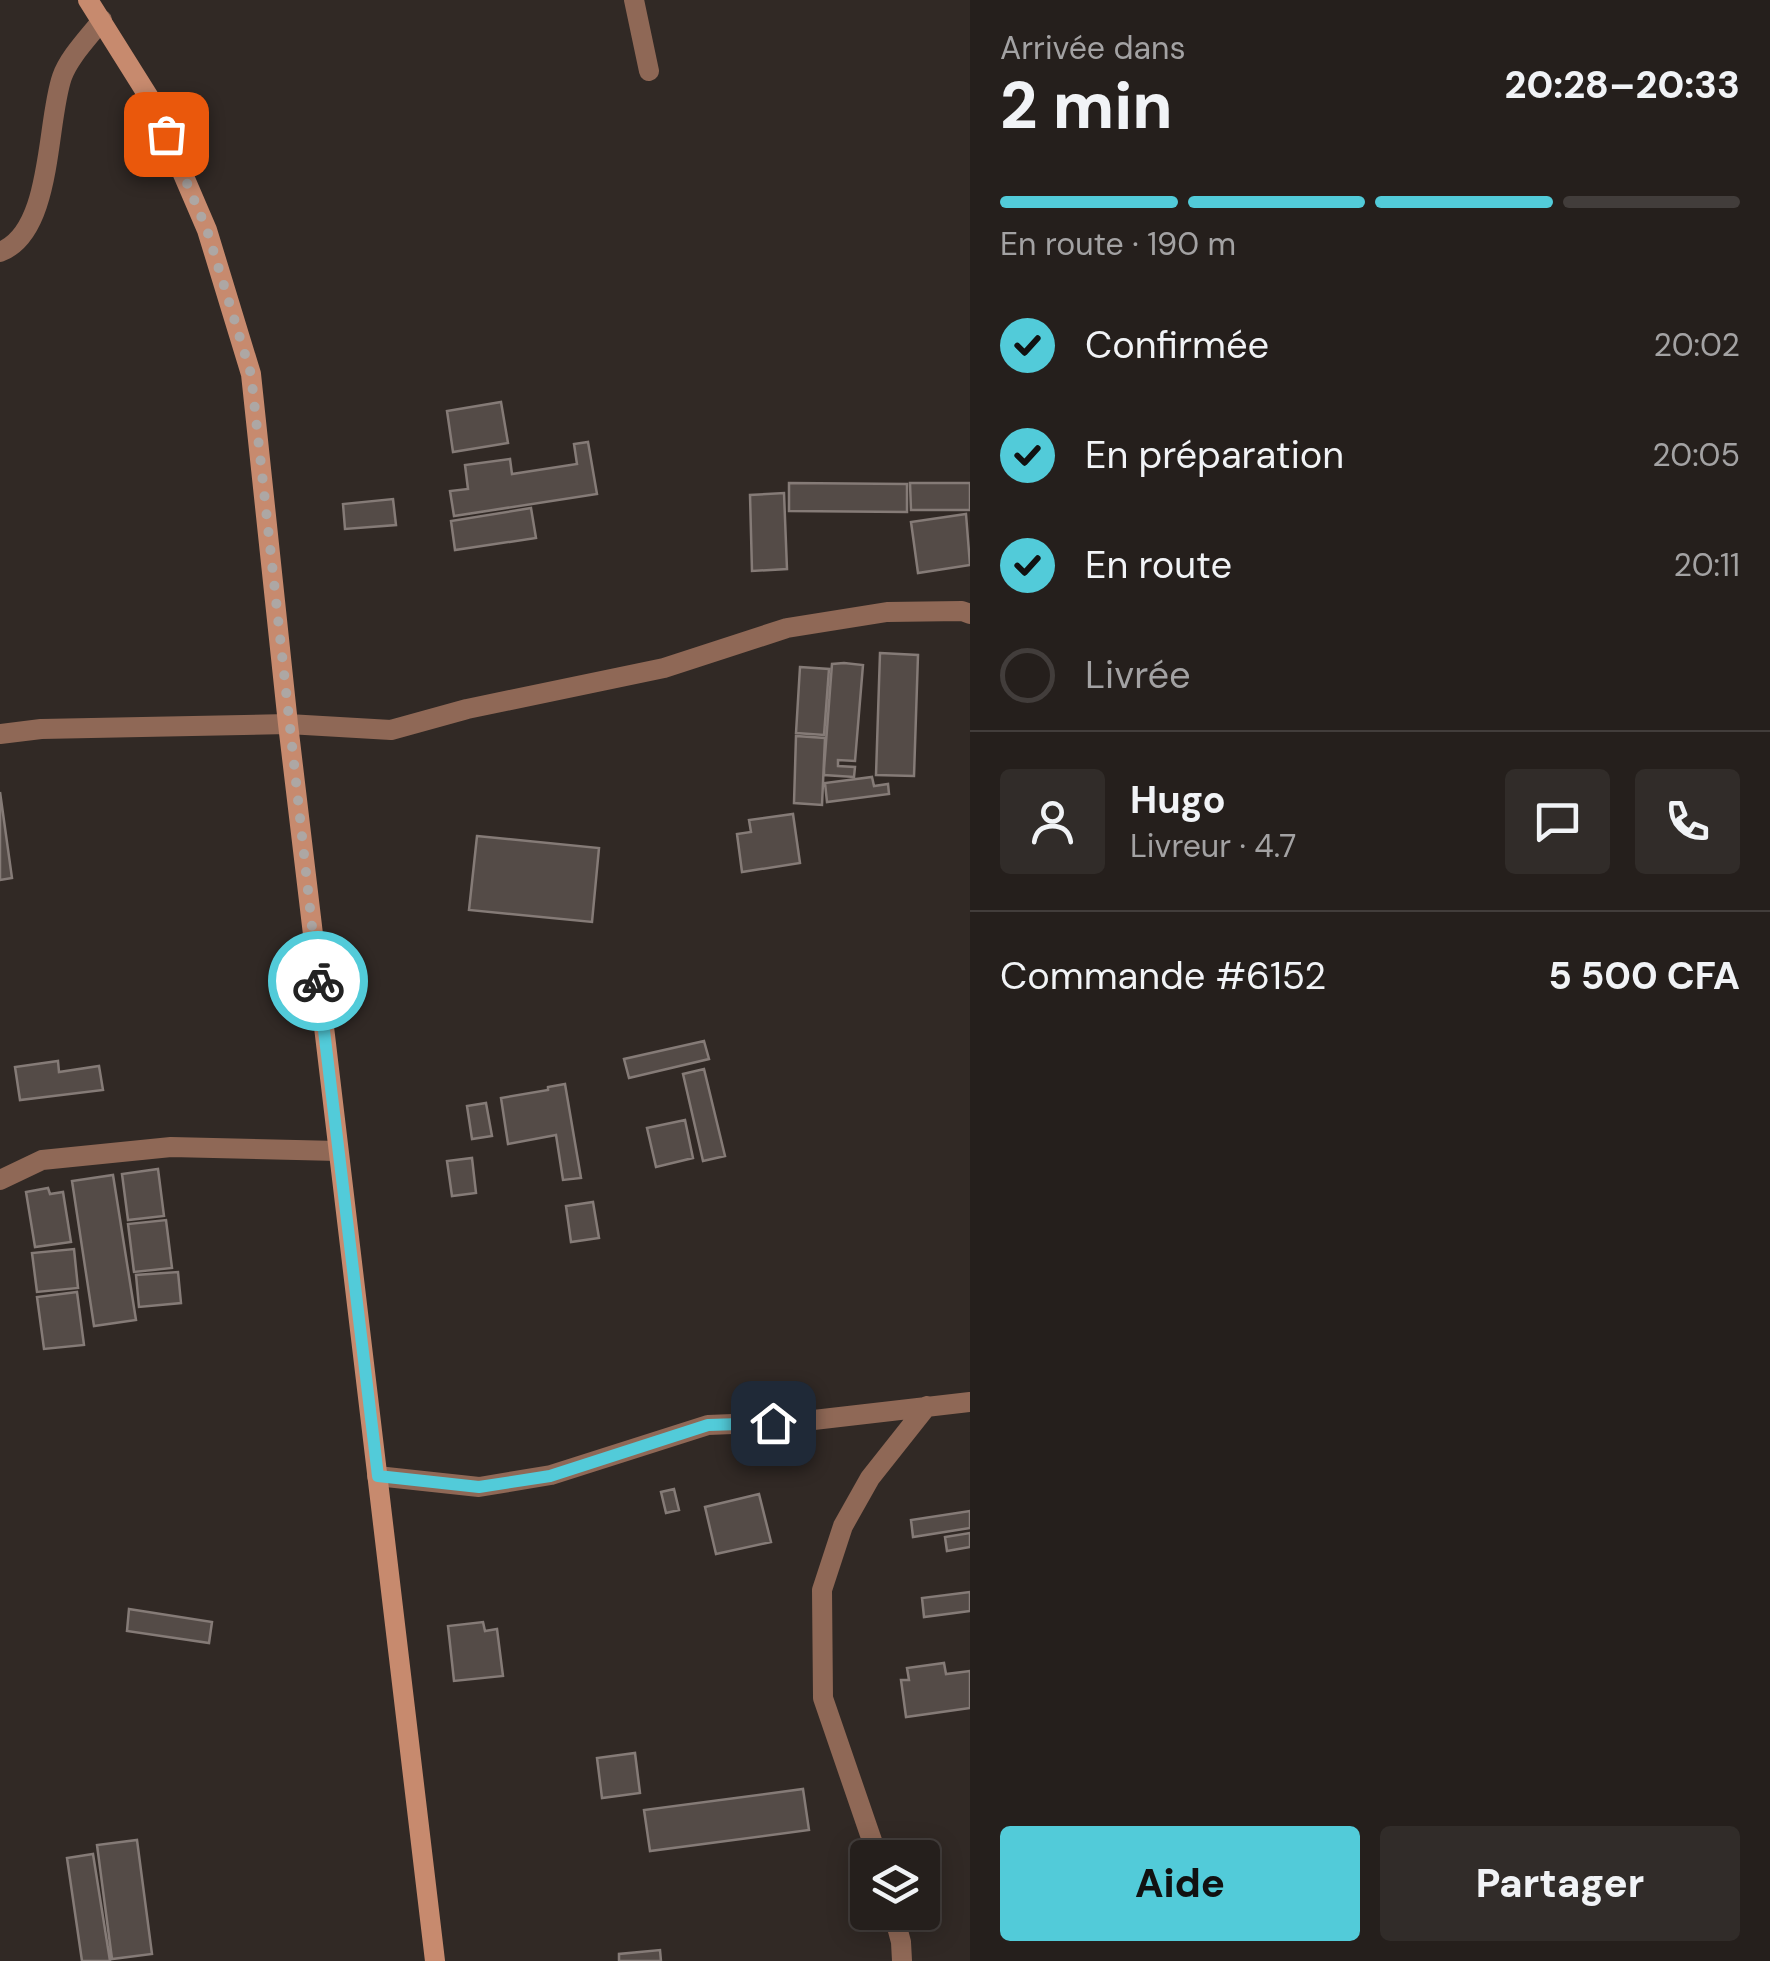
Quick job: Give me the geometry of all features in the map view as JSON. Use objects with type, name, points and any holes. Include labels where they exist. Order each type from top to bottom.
[{"type":"main road","points":[[88,0],[152,102],[207,230],[251,374],[288,724],[435,1961]]},
{"type":"street","points":[[634,0],[649,71]]},
{"type":"street","points":[[0,252],[12,247],[41,200],[53,111],[63,72],[102,20]]},
{"type":"street","points":[[0,734],[288,724],[391,730],[468,709],[664,668],[787,628],[886,612],[970,614]]},
{"type":"street","points":[[0,1180],[42,1160],[171,1147],[338,1152]]},
{"type":"street","points":[[378,1476],[479,1487],[550,1476],[708,1425],[805,1422],[970,1402]]},
{"type":"street","points":[[871,1840],[823,1698],[822,1590],[843,1526],[870,1478],[927,1406]]},
{"type":"street","points":[[896,1930],[902,1961]]},
{"type":"building","points":[[501,402],[508,443],[453,452],[447,411]]},
{"type":"building","points":[[588,442],[597,494],[454,516],[450,491],[468,489],[465,465],[510,459],[512,474],[577,464],[574,444]]},
{"type":"building","points":[[789,483],[907,484],[907,512],[789,511]]},
{"type":"building","points":[[910,483],[970,483],[970,510],[911,510]]},
{"type":"building","points":[[784,493],[787,569],[752,571],[750,495]]},
{"type":"building","points":[[393,499],[396,525],[345,529],[343,504]]},
{"type":"building","points":[[531,508],[536,538],[455,550],[451,521]]},
{"type":"building","points":[[966,514],[970,565],[918,573],[911,522]]},
{"type":"building","points":[[880,653],[918,655],[914,776],[876,775]]},
{"type":"building","points":[[832,664],[863,665],[855,761],[838,760],[838,766],[855,767],[854,777],[824,775]]},
{"type":"building","points":[[800,667],[829,669],[824,735],[796,733]]},
{"type":"building","points":[[796,736],[825,738],[822,805],[794,803]]},
{"type":"building","points":[[872,777],[874,786],[888,784],[889,794],[827,802],[825,783]]},
{"type":"building","points":[[0,792],[12,878],[0,880]]},
{"type":"building","points":[[793,814],[800,863],[742,872],[737,834],[751,832],[749,820]]},
{"type":"building","points":[[477,836],[599,848],[592,922],[469,910]]},
{"type":"building","points":[[704,1041],[709,1059],[629,1078],[624,1059]]},
{"type":"building","points":[[58,1061],[59,1072],[99,1066],[103,1090],[20,1100],[15,1067]]},
{"type":"building","points":[[704,1069],[725,1156],[703,1161],[683,1074]]},
{"type":"building","points":[[565,1084],[581,1178],[563,1180],[556,1135],[508,1144],[501,1098]]},
{"type":"building","points":[[486,1103],[492,1136],[472,1139],[467,1106]]},
{"type":"building","points":[[685,1120],[693,1158],[656,1167],[647,1128]]},
{"type":"building","points":[[472,1158],[476,1193],[452,1196],[447,1161]]},
{"type":"building","points":[[158,1169],[164,1216],[128,1220],[122,1174]]},
{"type":"building","points":[[113,1175],[136,1320],[94,1326],[72,1181]]},
{"type":"building","points":[[48,1188],[50,1194],[63,1192],[71,1242],[35,1247],[26,1192]]},
{"type":"building","points":[[593,1202],[599,1238],[571,1242],[566,1206]]},
{"type":"building","points":[[166,1220],[172,1268],[134,1272],[128,1224]]},
{"type":"building","points":[[74,1249],[78,1288],[37,1292],[32,1253]]},
{"type":"building","points":[[178,1272],[181,1303],[139,1307],[136,1275]]},
{"type":"building","points":[[77,1292],[84,1345],[44,1349],[37,1297]]},
{"type":"building","points":[[674,1489],[679,1510],[666,1513],[661,1492]]},
{"type":"building","points":[[759,1494],[771,1542],[716,1554],[705,1507]]},
{"type":"building","points":[[970,1511],[970,1528],[913,1537],[911,1520]]},
{"type":"building","points":[[970,1533],[970,1547],[947,1551],[945,1537]]},
{"type":"building","points":[[970,1592],[970,1611],[924,1617],[922,1598]]},
{"type":"building","points":[[129,1609],[212,1622],[209,1643],[127,1631]]},
{"type":"building","points":[[483,1622],[485,1631],[497,1629],[503,1676],[454,1681],[448,1626]]},
{"type":"building","points":[[944,1663],[946,1674],[970,1671],[970,1708],[906,1717],[901,1680],[909,1680],[907,1668]]},
{"type":"building","points":[[635,1753],[640,1793],[602,1798],[597,1758]]},
{"type":"building","points":[[803,1789],[809,1830],[650,1851],[644,1810]]},
{"type":"building","points":[[137,1840],[152,1954],[112,1959],[97,1845]]},
{"type":"building","points":[[93,1854],[110,1961],[82,1961],[67,1858]]},
{"type":"building","points":[[660,1950],[661,1961],[619,1961],[619,1954]]},
{"type":"way so far","points":[[166,134],[207,230],[251,374],[318,981]]},
{"type":"route","points":[[318,981],[378,1476],[479,1487],[550,1476],[708,1425],[773,1423]]}]
